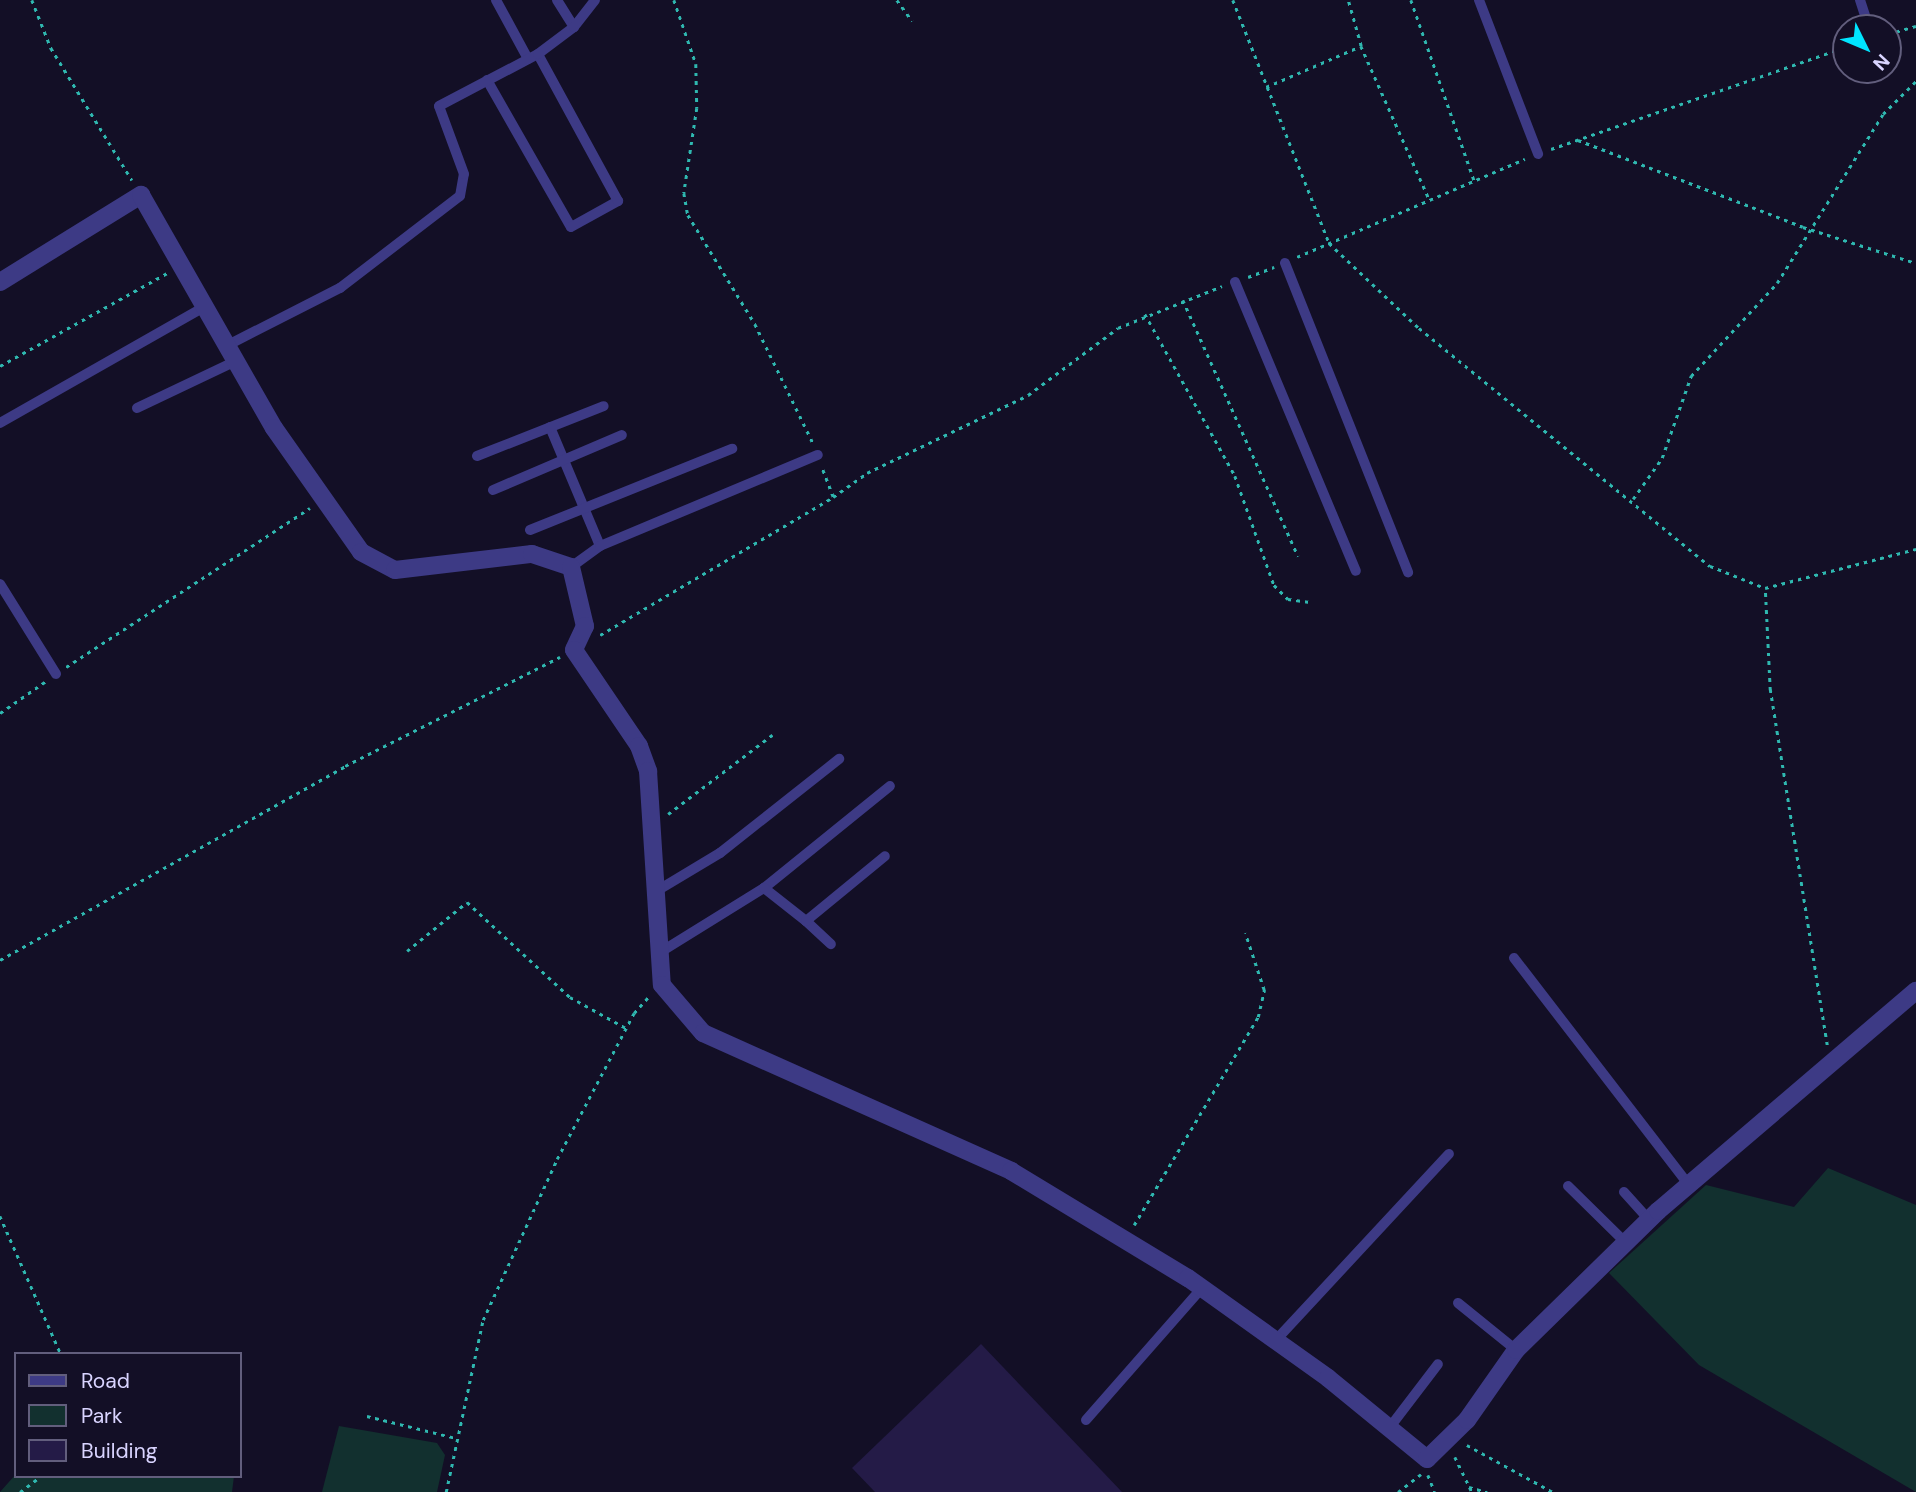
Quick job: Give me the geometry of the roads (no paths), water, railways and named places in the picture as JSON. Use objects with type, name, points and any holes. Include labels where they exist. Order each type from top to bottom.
[{"type":"street","points":[[0,282],[141,195],[320,502],[361,552],[395,570],[532,554],[571,567],[584,626],[574,650],[639,746],[652,822],[655,956],[662,985],[703,1033],[733,1050],[812,1077],[1011,1171],[1202,1288],[1276,1340],[1390,1427],[1427,1460],[1454,1440],[1516,1350],[1649,1220],[1916,991]]},
{"type":"lane","points":[[487,80],[571,227],[618,201],[533,56],[496,0]]},
{"type":"lane","points":[[557,0],[574,27]]},
{"type":"lane","points":[[137,408],[341,288],[460,195],[464,174],[439,106],[533,56],[574,27],[595,0]]},
{"type":"lane","points":[[1479,0],[1538,154]]},
{"type":"lane","points":[[1285,262],[1408,572]]},
{"type":"lane","points":[[1235,282],[1356,571]]},
{"type":"lane","points":[[0,423],[207,305]]},
{"type":"lane","points":[[477,456],[604,406]]},
{"type":"lane","points":[[550,427],[600,546]]},
{"type":"lane","points":[[493,490],[622,435]]},
{"type":"lane","points":[[530,530],[732,449]]},
{"type":"lane","points":[[571,567],[600,546],[818,455]]},
{"type":"lane","points":[[0,584],[4,598],[57,674]]},
{"type":"lane","points":[[655,892],[720,853],[839,759]]},
{"type":"lane","points":[[655,956],[764,888],[890,786]]},
{"type":"lane","points":[[806,920],[886,856]]},
{"type":"lane","points":[[764,888],[806,920],[831,944]]},
{"type":"lane","points":[[1514,958],[1688,1184]]},
{"type":"lane","points":[[1276,1340],[1449,1154]]},
{"type":"lane","points":[[1568,1186],[1626,1243]]},
{"type":"lane","points":[[1624,1192],[1649,1220]]},
{"type":"lane","points":[[1086,1420],[1202,1288]]},
{"type":"lane","points":[[1458,1303],[1516,1350]]},
{"type":"lane","points":[[1390,1427],[1438,1364]]}]
